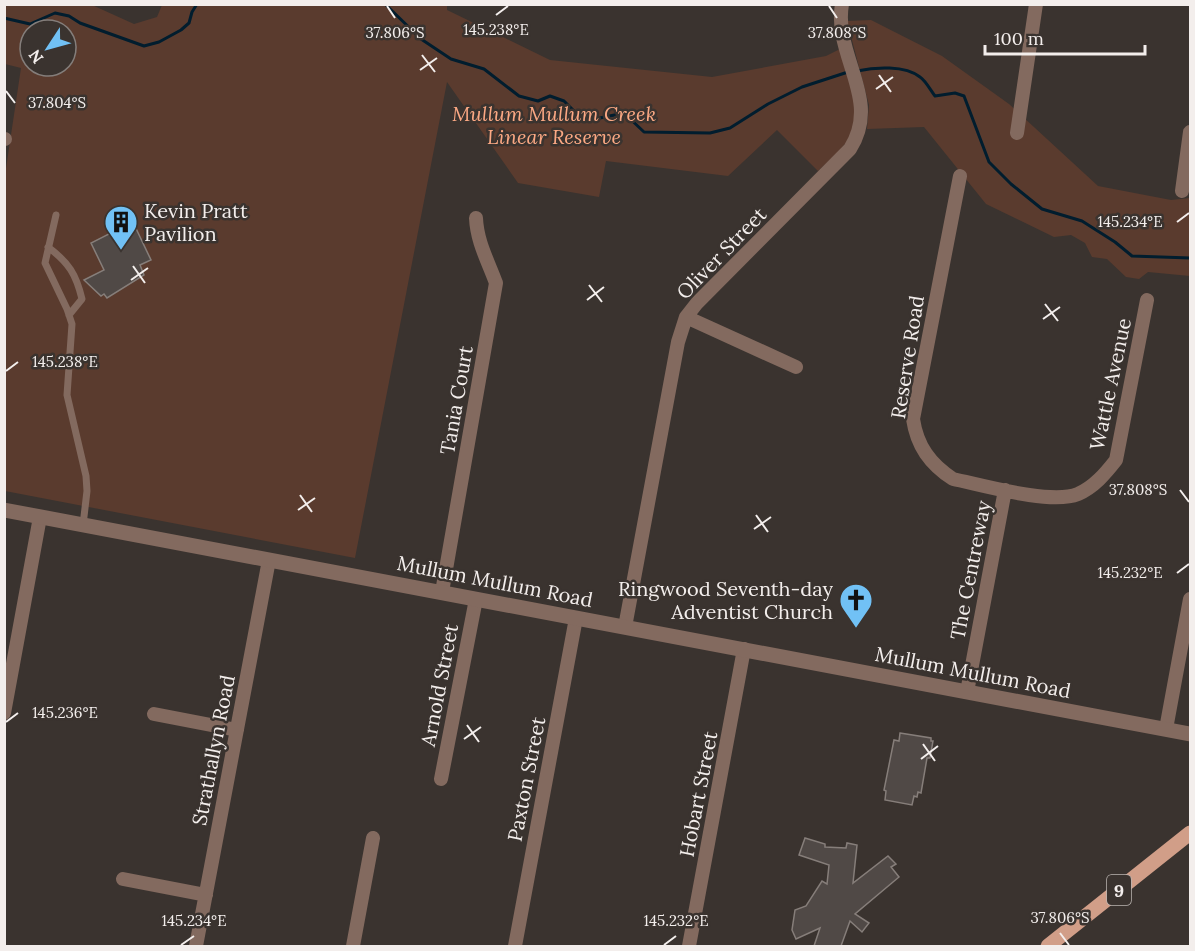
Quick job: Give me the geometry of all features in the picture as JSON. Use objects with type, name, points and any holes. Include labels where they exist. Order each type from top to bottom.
[{"type":"main road","name":"9","points":[[1048,946],[1191,833]]},
{"type":"street","name":"Oliver Street","points":[[625,627],[678,342],[686,317],[697,303],[850,149],[858,134],[862,120],[862,105],[841,24],[842,4]]},
{"type":"street","points":[[1017,133],[1036,4]]},
{"type":"street","points":[[1182,191],[1191,132]]},
{"type":"street","name":"Reserve Road","points":[[960,176],[913,419],[915,431],[927,457],[940,470],[952,479],[1005,490]]},
{"type":"street","name":"Tania Court","points":[[442,592],[495,284],[476,232],[476,218]]},
{"type":"street","name":"Wattle Avenue","points":[[1005,490],[1057,499],[1076,495],[1089,488],[1116,460],[1147,300]]},
{"type":"street","points":[[686,317],[796,367]]},
{"type":"street","name":"The Centreway","points":[[967,692],[1005,490]]},
{"type":"street","name":"Mullum Mullum Road","points":[[4,510],[1191,734]]},
{"type":"street","points":[[4,713],[40,517]]},
{"type":"street","name":"Strathallyn Road","points":[[196,946],[269,560]]},
{"type":"street","name":"Arnold Street","points":[[441,779],[476,599]]},
{"type":"street","points":[[1166,729],[1191,599]]},
{"type":"street","name":"Paxton Street","points":[[514,946],[576,618]]},
{"type":"street","name":"Hobart Street","points":[[689,946],[744,649]]},
{"type":"street","points":[[154,714],[237,729]]},
{"type":"street","points":[[353,946],[374,838]]},
{"type":"street","points":[[123,879],[206,895]]},
{"type":"lane","points":[[56,215],[45,263],[72,324],[67,395],[86,476],[87,491],[83,525]]},
{"type":"lane","points":[[48,248],[66,261],[78,283],[82,299],[69,315]]},
{"type":"green space","name":"Mullum Mullum Creek Linear Reserve","points":[[4,5],[92,5],[134,24],[157,17],[162,5],[447,5],[447,10],[550,60],[712,77],[826,56],[840,49],[854,98],[855,122],[845,144],[818,171],[777,130],[728,176],[606,161],[599,197],[518,183],[447,82],[355,558],[5,491],[5,175],[20,78],[78,78],[78,18],[18,18],[18,67],[5,64]]},
{"type":"green space","points":[[871,20],[942,56],[1009,104],[1098,186],[1171,200],[1190,198],[1190,276],[1148,272],[1139,279],[1126,277],[1107,259],[1092,257],[1085,243],[1071,235],[1054,237],[986,204],[924,127],[867,129],[869,105],[847,21]]},
{"type":"building","name":"Kevin Pratt Pavilion","points":[[123,216],[125,221],[131,218],[151,260],[140,265],[144,275],[107,298],[104,294],[101,296],[84,280],[104,270],[91,243],[113,232],[109,223]]},
{"type":"building","points":[[900,733],[931,738],[933,741],[930,758],[927,758],[921,793],[918,792],[917,797],[914,796],[912,805],[885,800],[886,791],[884,790],[894,740],[899,741]]},
{"type":"building","points":[[805,838],[825,844],[825,847],[846,848],[847,843],[857,845],[853,883],[888,856],[896,864],[891,867],[899,877],[855,914],[869,923],[862,932],[850,921],[841,946],[814,946],[820,928],[796,939],[792,930],[795,910],[806,906],[822,881],[827,884],[829,865],[799,855]]},
{"type":"waterway","points":[[4,18],[30,24],[55,13],[69,16],[80,23],[144,46],[159,42],[181,30],[189,23],[197,4]]},
{"type":"waterway","points":[[385,4],[421,39],[451,59],[484,69],[519,96],[538,101],[550,96],[564,101],[577,114],[595,119],[624,113],[644,132],[710,133],[730,128],[768,104],[802,87],[848,72]]},
{"type":"waterway","points":[[857,71],[881,68],[906,70],[922,79],[935,96],[955,93],[964,96],[989,162],[1011,184],[1042,209],[1082,221],[1132,256],[1190,258]]},
{"type":"place","name":"Kevin Pratt Pavilion","points":[[121,251]]},
{"type":"place","name":"Ringwood Seventh-day Adventist Church","points":[[856,629]]}]
